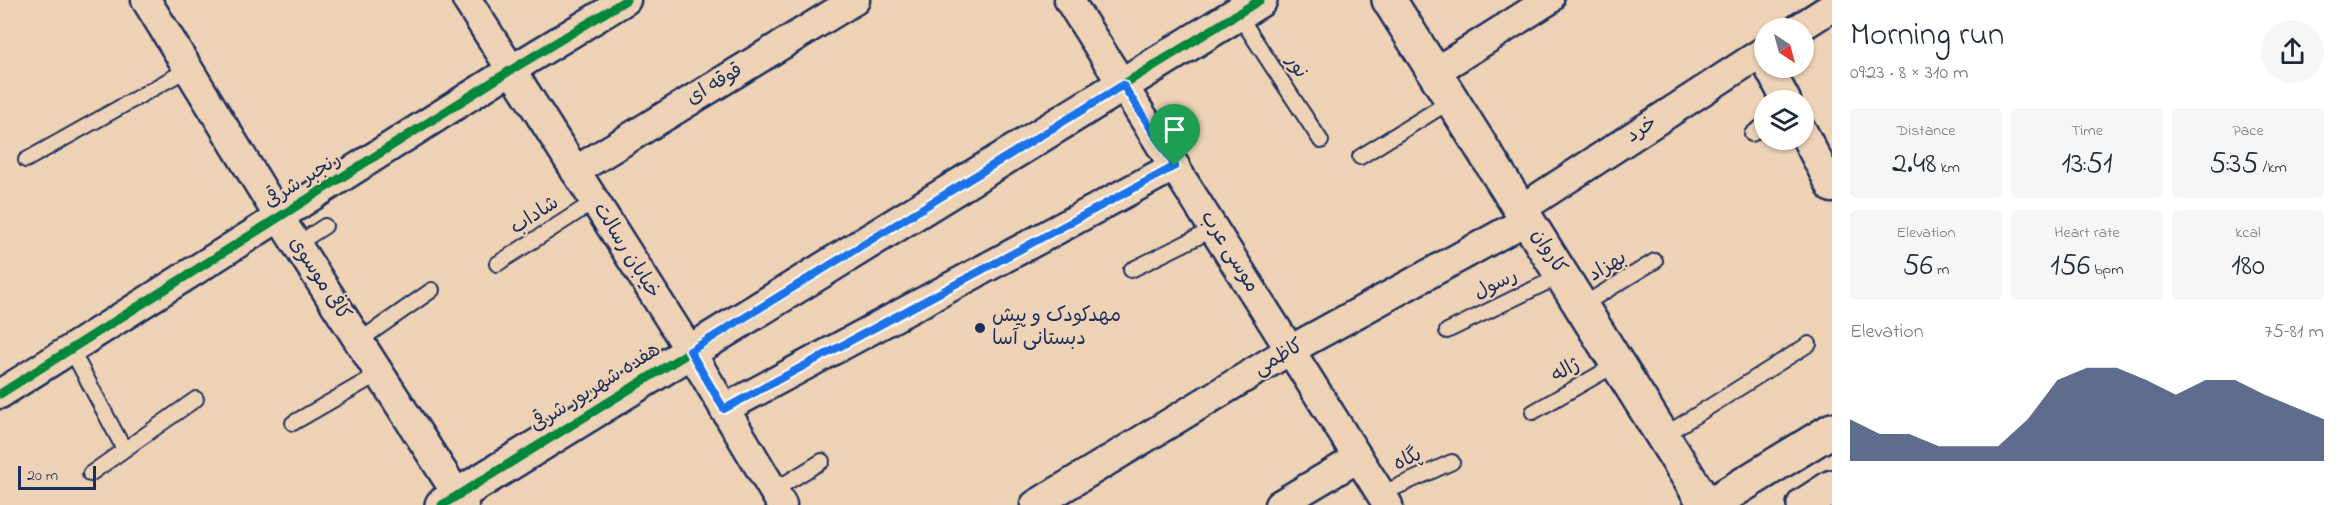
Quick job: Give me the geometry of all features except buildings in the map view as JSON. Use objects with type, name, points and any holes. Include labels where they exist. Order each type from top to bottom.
[{"type":"street","name":"کافی موسوی","points":[[146,0],[279,217],[380,373],[455,502]]},
{"type":"street","name":"خیابان رسالت","points":[[467,0],[690,351],[778,498]]},
{"type":"street","name":"رنجبر شرقی","points":[[0,394],[511,70],[626,0]]},
{"type":"street","name":"قوقه ای","points":[[575,171],[855,0]]},
{"type":"street","name":"موسی عرب","points":[[1069,0],[1384,499]]},
{"type":"street","name":"کاروان","points":[[1389,0],[1706,505]]},
{"type":"street","points":[[1435,72],[1549,0]]},
{"type":"street","name":"هفده شهریور شرقی","points":[[455,502],[690,351],[1249,7]]},
{"type":"street","points":[[1814,18],[1832,7]]},
{"type":"street","name":"خرد","points":[[1524,215],[1754,64]]},
{"type":"street","points":[[1813,150],[1831,184]]},
{"type":"street","points":[[724,409],[1175,166]]},
{"type":"street","name":"کاظمی","points":[[1035,505],[1290,350],[1524,215]]},
{"type":"street","points":[[1710,505],[1832,430]]},
{"type":"street","points":[[1279,505],[1358,458]]},
{"type":"street","points":[[1804,505],[1832,487]]},
{"type":"lane","name":"نور","points":[[1249,7],[1321,141]]},
{"type":"lane","points":[[26,160],[188,69]]},
{"type":"lane","points":[[1360,158],[1452,100]]},
{"type":"lane","name":"شاداب","points":[[497,264],[595,201]]},
{"type":"lane","points":[[297,244],[325,226]]},
{"type":"lane","points":[[1131,270],[1214,229]]},
{"type":"lane","name":"بهزاد","points":[[1581,306],[1655,261]]},
{"type":"lane","name":"رسول","points":[[1447,331],[1562,275]]},
{"type":"lane","points":[[359,341],[432,290]]},
{"type":"lane","points":[[1663,436],[1809,344]]},
{"type":"lane","points":[[71,349],[124,449]]},
{"type":"lane","name":"ژاله","points":[[1533,412],[1617,364]]},
{"type":"lane","points":[[293,423],[380,373]]},
{"type":"lane","points":[[90,474],[196,399]]},
{"type":"lane","points":[[778,498],[822,461]]},
{"type":"lane","name":"پگاه","points":[[1384,499],[1452,462]]},
{"type":"cycle path","points":[[0,394],[511,70],[626,0]]},
{"type":"cycle path","points":[[442,505],[1260,0]]},
{"type":"place","name":"مهدکودک و پیش دبستانی آسا","points":[[980,328]]},
{"type":"route","points":[[1123,85],[1175,166],[724,409],[690,351],[1123,85]]}]
